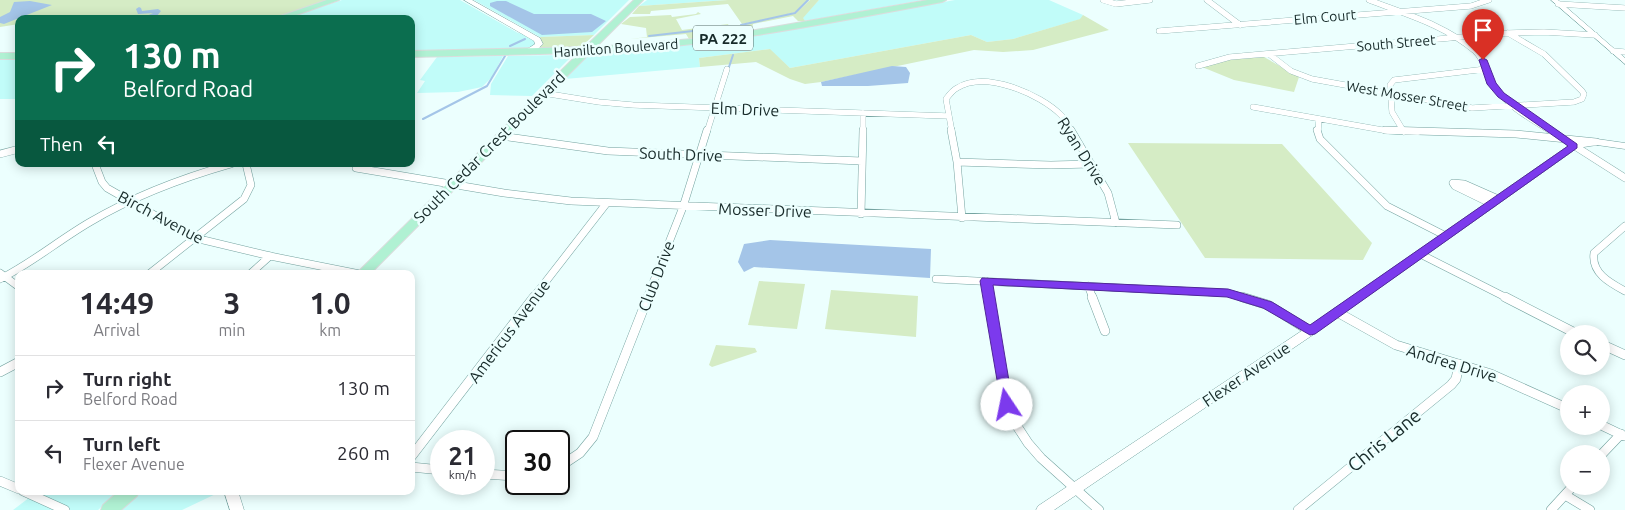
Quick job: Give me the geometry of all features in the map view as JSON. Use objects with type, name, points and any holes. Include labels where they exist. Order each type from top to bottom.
[{"type":"main road","points":[[288,15],[335,0]]},
{"type":"main road","name":"South Cedar Crest Boulevard","points":[[365,270],[454,185],[543,93],[638,0]]},
{"type":"main road","name":"Hamilton Boulevard","points":[[415,54],[585,51],[684,43],[942,0]]},
{"type":"main road","points":[[0,52],[15,52]]},
{"type":"main road","points":[[0,56],[15,56]]},
{"type":"main road","points":[[109,510],[126,495]]},
{"type":"street","points":[[467,0],[533,37],[539,43],[538,47],[529,52]]},
{"type":"street","points":[[1103,0],[1110,3],[1150,0]]},
{"type":"street","points":[[1207,0],[1240,24]]},
{"type":"street","points":[[1369,0],[1430,24],[1455,38],[1479,55],[1496,89],[1515,106],[1625,178]]},
{"type":"street","name":"Elm Court","points":[[1159,31],[1471,6],[1489,0]]},
{"type":"street","points":[[1556,2],[1625,8]]},
{"type":"street","points":[[1556,2],[1625,62]]},
{"type":"street","name":"South Street","points":[[1198,66],[1221,58],[1508,33],[1544,32],[1595,36]]},
{"type":"street","name":"West Mosser Street","points":[[1269,54],[1285,67],[1304,77],[1472,108],[1574,102],[1582,99],[1584,94],[1582,91],[1546,55],[1508,33]]},
{"type":"street","points":[[1613,51],[1625,52]]},
{"type":"street","points":[[1404,132],[1394,117],[1391,83],[1397,79],[1486,69]]},
{"type":"street","name":"Club Drive","points":[[570,460],[580,453],[593,437],[682,207],[713,108],[728,70]]},
{"type":"street","name":"Ryan Drive","points":[[962,218],[957,162],[946,99],[958,87],[969,84],[996,83],[1018,88],[1059,112],[1108,193],[1116,223]]},
{"type":"street","name":"Elm Drive","points":[[543,93],[619,104],[948,116]]},
{"type":"street","points":[[1253,107],[1404,132],[1497,134],[1597,142]]},
{"type":"street","points":[[861,214],[863,113]]},
{"type":"street","points":[[1319,119],[1317,130],[1320,139],[1378,200],[1396,213],[1446,236]]},
{"type":"street","name":"South Drive","points":[[501,136],[594,150],[862,161]]},
{"type":"street","name":"Flexer Avenue","points":[[1043,510],[1310,331],[1574,146],[1597,142],[1625,146]]},
{"type":"street","points":[[0,154],[15,150]]},
{"type":"street","points":[[957,162],[1051,165],[1091,164]]},
{"type":"street","name":"Birch Avenue","points":[[97,167],[102,182],[107,188],[195,238],[270,256],[341,270]]},
{"type":"street","points":[[15,270],[31,263],[89,222],[130,201],[183,179],[221,167]]},
{"type":"street","points":[[154,270],[237,206],[249,193],[252,179],[247,167]]},
{"type":"street","name":"Mosser Drive","points":[[356,168],[537,198],[606,204],[1177,225]]},
{"type":"street","points":[[1453,183],[1464,184],[1495,202],[1455,186],[1453,183]]},
{"type":"street","name":"Americus Avenue","points":[[415,452],[606,204]]},
{"type":"street","points":[[1625,226],[1594,253],[1592,258],[1595,267],[1600,273],[1625,292]]},
{"type":"street","points":[[1420,254],[1560,325]]},
{"type":"street","points":[[254,270],[270,256]]},
{"type":"street","points":[[2,276],[15,270]]},
{"type":"street","points":[[2,276],[15,284]]},
{"type":"street","points":[[936,279],[1222,292],[1241,296],[1274,308],[1310,331]]},
{"type":"street","points":[[986,281],[1005,397],[1013,420],[1028,444],[1099,510]]},
{"type":"street","points":[[1088,286],[1105,331]]},
{"type":"street","name":"Andrea Drive","points":[[1337,312],[1396,345],[1510,381],[1560,405]]},
{"type":"street","points":[[1610,348],[1625,355]]},
{"type":"street","points":[[0,372],[15,364]]},
{"type":"street","name":"Chris Lane","points":[[1298,510],[1451,385],[1456,379],[1459,364]]},
{"type":"street","points":[[1610,429],[1623,435],[1610,447]]},
{"type":"street","points":[[415,467],[430,469]]},
{"type":"street","points":[[0,481],[15,487]]},
{"type":"street","points":[[32,495],[65,510]]},
{"type":"street","points":[[232,495],[238,510]]},
{"type":"street","points":[[1551,510],[1565,496],[1590,510]]},
{"type":"shaded area","points":[[342,0],[460,0],[518,33],[524,34],[535,41],[536,45],[531,48],[415,51],[415,15],[296,15]]},
{"type":"shaded area","points":[[474,0],[629,0],[594,35],[540,37]]},
{"type":"shaded area","points":[[647,0],[728,0],[639,6]]},
{"type":"shaded area","points":[[819,0],[923,0],[805,21],[802,18]]},
{"type":"shaded area","points":[[955,0],[1049,0],[1083,15],[1081,19],[1013,39],[987,42],[971,35],[790,68],[769,49],[699,58],[700,67],[565,79],[592,53],[692,44],[757,35]]},
{"type":"shaded area","points":[[30,1],[52,5],[27,15],[15,15],[15,20],[4,24],[0,23],[0,17],[10,12],[14,2]]},
{"type":"shaded area","points":[[506,1],[534,14],[591,14],[606,21],[592,32],[542,35],[490,6],[490,3]]},
{"type":"shaded area","points":[[503,56],[492,77],[482,87],[458,92],[417,93],[425,81],[420,80],[437,57]]},
{"type":"shaded area","points":[[508,56],[568,56],[569,59],[532,96],[490,95],[491,84]]},
{"type":"shaded area","points":[[0,59],[15,59],[15,99],[0,99]]},
{"type":"shaded area","points":[[892,66],[906,67],[910,73],[908,83],[868,86],[822,86],[821,82]]},
{"type":"shaded area","points":[[770,240],[931,249],[930,278],[754,267],[744,272],[738,262],[744,244]]},
{"type":"shaded area","points":[[33,495],[115,495],[98,510],[13,510]]},
{"type":"shaded area","points":[[137,495],[214,495],[182,510],[120,510]]},
{"type":"green space","points":[[0,0],[330,0],[282,15],[15,15],[15,25],[0,27]]},
{"type":"green space","points":[[728,0],[807,0],[795,12],[777,17],[796,13],[810,0],[819,0],[803,18],[805,21],[798,21],[793,16],[753,24],[752,29],[743,30],[737,26],[775,17],[742,24],[728,4],[651,11],[650,14],[632,14],[639,6]]},
{"type":"green space","points":[[698,12],[701,14],[676,19],[682,30],[728,24],[732,32],[730,34],[689,39],[686,34],[630,39],[647,37],[646,28],[621,24],[630,17],[671,15],[672,17],[696,14]]},
{"type":"green space","points":[[1083,15],[1109,30],[1033,50],[1003,52],[974,50],[821,82],[805,84],[790,79],[756,62],[700,67],[699,58],[770,49],[790,68],[971,35],[987,42],[1013,39],[1080,19]]},
{"type":"green space","points":[[594,35],[580,48],[538,49],[542,45],[540,37]]},
{"type":"green space","points":[[1264,57],[1299,77],[1294,92],[1234,80],[1202,67],[1224,60]]},
{"type":"green space","points":[[1128,143],[1282,144],[1372,243],[1363,260],[1205,258]]},
{"type":"green space","points":[[759,281],[805,284],[797,329],[748,325]]},
{"type":"green space","points":[[831,290],[918,296],[916,337],[825,329]]},
{"type":"green space","points":[[716,345],[755,348],[757,352],[712,367],[709,365]]},
{"type":"waterway","points":[[741,25],[795,13],[808,0]]},
{"type":"waterway","points":[[139,9],[140,13],[158,11],[155,15]]},
{"type":"waterway","points":[[649,36],[728,27]]},
{"type":"waterway","points":[[510,46],[525,39]]},
{"type":"waterway","points":[[729,67],[733,55]]},
{"type":"waterway","points":[[423,119],[487,86],[505,56]]},
{"type":"route","points":[[1007,405],[986,281],[1222,292],[1268,305],[1310,331],[1574,146],[1501,95],[1492,84],[1483,60]]}]
